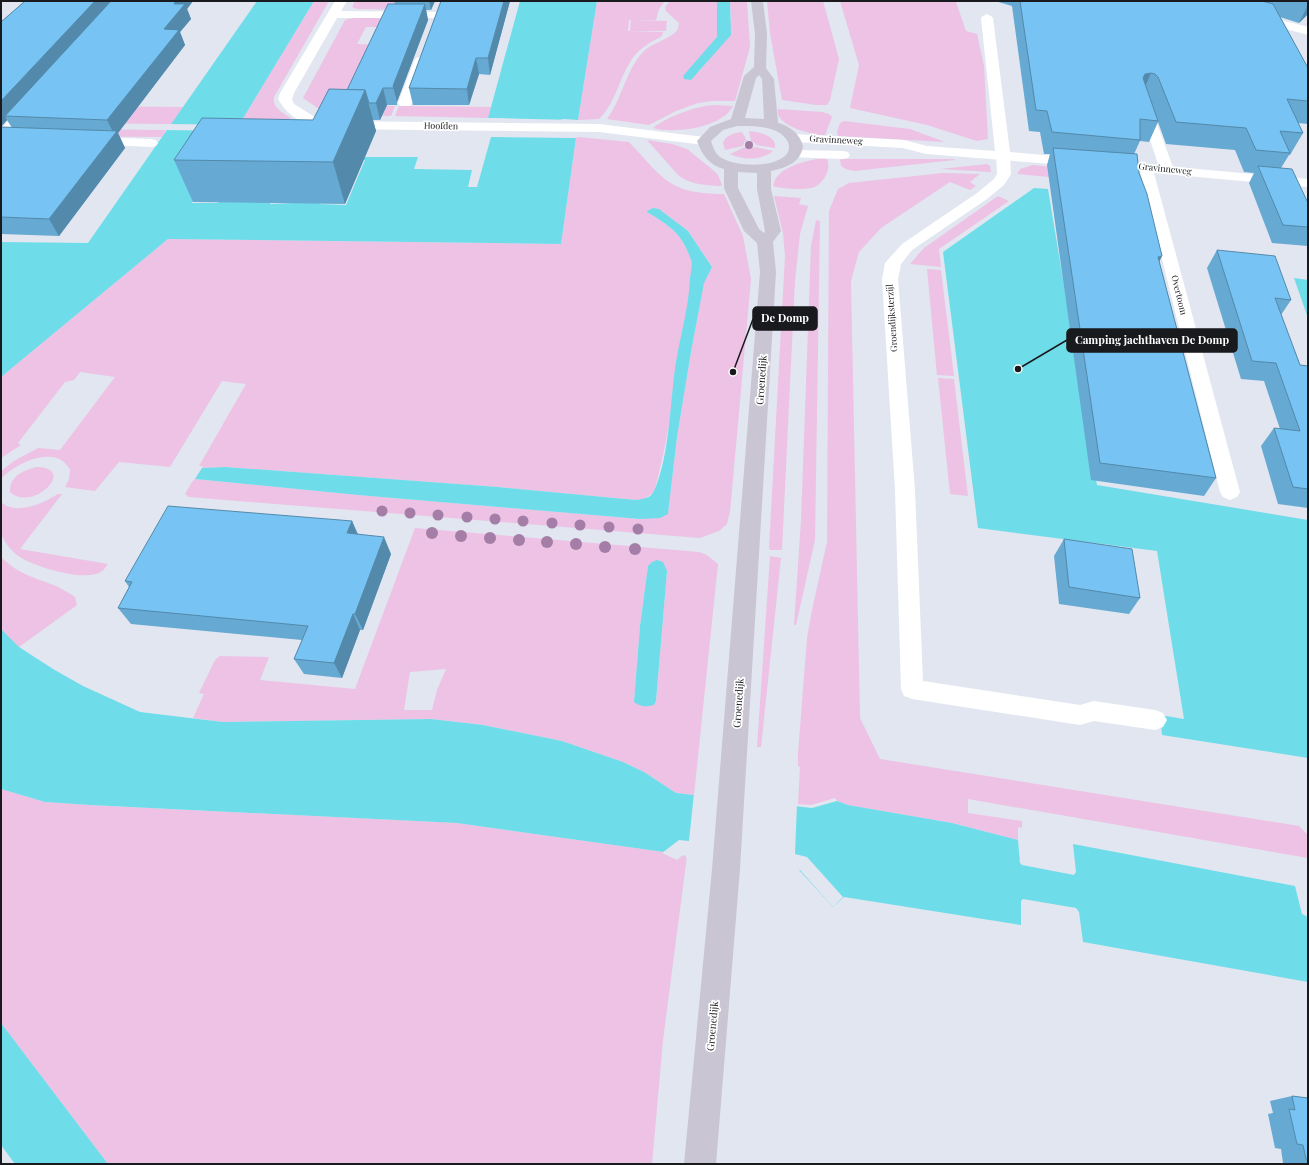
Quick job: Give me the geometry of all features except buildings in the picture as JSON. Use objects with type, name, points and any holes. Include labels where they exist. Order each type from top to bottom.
[{"type":"main road","points":[[757,1],[761,34],[760,68],[768,80],[771,124]]},
{"type":"main road","points":[[737,122],[750,76],[760,68]]},
{"type":"main road","points":[[737,122],[771,124],[781,128],[794,138],[797,146],[794,154],[788,160],[777,165],[748,169],[732,166],[719,162],[709,155],[704,148],[704,141],[710,132],[721,126],[737,122]]},
{"type":"main road","points":[[732,166],[731,188],[752,231],[764,242],[773,231],[764,189],[764,168]]},
{"type":"main road","name":"Groenedijk","points":[[700,1164],[726,869],[768,272],[764,242]]},
{"type":"street","name":"Hoofden","points":[[341,1],[287,93],[285,99],[289,106],[315,123],[335,125],[615,129],[704,141]]},
{"type":"street","points":[[431,30],[442,1]]},
{"type":"street","points":[[1197,1],[1308,31]]},
{"type":"street","points":[[334,14],[437,15]]},
{"type":"street","name":"Groendijksterzijl","points":[[987,18],[1003,155]]},
{"type":"street","points":[[405,104],[423,52]]},
{"type":"street","points":[[1,137],[37,96]]},
{"type":"street","points":[[1,137],[17,139]]},
{"type":"street","name":"Gravinneweg","points":[[794,138],[904,144],[926,150],[1003,155],[1308,183]]},
{"type":"street","points":[[80,140],[151,143]]},
{"type":"street","name":"Gravinneweg","points":[[794,154],[900,155],[926,150]]},
{"type":"street","name":"Overtoom","points":[[1146,168],[1230,492]]},
{"type":"lane","points":[[1142,99],[1167,170]]},
{"type":"lane","name":"Groendijksterzijl","points":[[1003,155],[1004,174],[999,182],[982,196],[907,247],[893,263],[890,279],[905,490],[912,689],[1080,715],[1094,711],[1155,720]]},
{"type":"shaded area","points":[[314,1],[329,1],[274,97],[276,107],[291,118],[281,122],[239,125]]},
{"type":"shaded area","points":[[355,1],[397,1],[415,10],[357,9],[352,7]]},
{"type":"shaded area","points":[[597,1],[665,1],[659,9],[656,20],[629,20],[628,31],[663,32],[662,36],[643,47],[632,59],[625,71],[613,100],[599,119],[578,120]]},
{"type":"shaded area","points":[[670,1],[717,1],[717,37],[698,73],[714,53],[731,21],[730,1],[747,1],[750,47],[735,101],[712,101],[698,103],[676,111],[649,125],[607,119],[617,103],[632,67],[637,59],[647,49],[671,35],[678,29],[679,23],[666,11],[665,7]]},
{"type":"shaded area","points":[[767,1],[823,1],[839,59],[830,100],[827,105],[816,105],[782,100],[770,33]]},
{"type":"shaded area","points":[[840,1],[956,2],[966,31],[977,34],[984,66],[988,139],[977,141],[927,125],[850,108],[859,65]]},
{"type":"shaded area","points":[[358,17],[412,18],[406,27],[366,27],[357,44],[417,46],[348,106],[395,106],[391,116],[332,115],[325,113],[303,98],[345,20]]},
{"type":"shaded area","points":[[631,20],[667,21],[666,31],[630,31]]},
{"type":"shaded area","points":[[715,105],[733,106],[727,114],[719,120],[697,128],[662,130],[653,128],[666,119],[682,112],[699,107]]},
{"type":"shaded area","points":[[73,106],[183,107],[172,124],[59,123]]},
{"type":"shaded area","points":[[399,106],[491,107],[488,118],[395,116]]},
{"type":"shaded area","points":[[778,109],[822,112],[829,114],[832,117],[825,135],[812,134],[788,125],[778,115]]},
{"type":"shaded area","points":[[844,121],[910,129],[945,142],[838,136],[837,132],[840,123]]},
{"type":"shaded area","points":[[53,129],[166,130],[162,137],[48,136]]},
{"type":"shaded area","points":[[749,131],[762,133],[770,137],[775,144],[775,148],[756,145],[751,141]]},
{"type":"shaded area","points":[[742,132],[747,141],[744,142],[743,146],[725,150],[723,143],[724,140],[728,136]]},
{"type":"shaded area","points":[[579,137],[629,142],[660,175],[669,182],[691,191],[724,194],[743,236],[751,279],[730,512],[727,524],[719,531],[700,538],[189,497],[185,494],[195,479],[358,495],[640,519],[668,514],[677,437],[691,352],[704,282],[712,267],[688,231],[659,209],[653,208],[647,212],[673,230],[682,241],[690,256],[692,273],[663,455],[654,492],[644,499],[636,500],[498,487],[225,467],[202,468],[203,466],[199,466],[246,384],[222,381],[170,467],[119,462],[95,491],[65,487],[69,479],[70,469],[64,462],[57,458],[49,457],[31,460],[14,468],[1,479],[1,471],[14,461],[38,448],[60,450],[115,377],[80,372],[74,380],[65,382],[18,443],[21,445],[1,458],[1,377],[168,239],[561,244],[576,138]]},
{"type":"shaded area","points":[[647,140],[672,144],[687,149],[718,175],[722,185],[699,184],[679,176]]},
{"type":"shaded area","points":[[745,147],[756,147],[773,151],[763,157],[758,158],[746,158],[730,154]]},
{"type":"shaded area","points":[[817,159],[827,159],[828,168],[825,177],[815,187],[797,189],[773,186],[775,180],[784,170],[797,164]]},
{"type":"shaded area","points":[[840,160],[955,160],[854,171],[841,166]]},
{"type":"shaded area","points":[[987,164],[990,166],[991,172],[940,169]]},
{"type":"shaded area","points":[[1033,165],[1111,173],[1135,185],[1017,174],[1020,169]]},
{"type":"shaded area","points":[[943,173],[980,174],[970,182],[976,186],[970,190],[950,182],[881,228],[859,252],[851,281],[860,718],[880,759],[1299,826],[1308,835],[1308,858],[968,799],[968,813],[1022,821],[1022,828],[1018,827],[1018,840],[952,823],[848,805],[837,801],[835,798],[811,805],[798,804],[800,767],[798,766],[798,754],[807,638],[827,542],[829,211],[838,189],[849,183]]},
{"type":"shaded area","points":[[774,196],[801,198],[799,204],[808,206],[800,234],[795,281],[782,550],[770,550],[769,548],[785,256],[783,233]]},
{"type":"shaded area","points":[[998,196],[1009,201],[939,249],[941,267],[910,264],[924,248]]},
{"type":"shaded area","points":[[816,220],[820,221],[815,540],[796,625],[794,625],[801,520],[811,246]]},
{"type":"shaded area","points":[[927,269],[941,270],[954,376],[937,375]]},
{"type":"shaded area","points":[[938,378],[954,379],[968,496],[950,494]]},
{"type":"shaded area","points":[[37,467],[49,469],[53,474],[52,481],[47,488],[39,494],[29,497],[19,497],[10,492],[10,486],[18,475],[22,472]]},
{"type":"shaded area","points":[[58,494],[62,494],[20,549],[108,564],[104,570],[95,574],[85,575],[49,569],[20,557],[11,550],[4,540],[1,533],[1,502],[14,508],[30,507]]},
{"type":"shaded area","points":[[415,528],[699,552],[707,555],[718,564],[694,795],[676,793],[644,772],[623,762],[562,741],[483,725],[431,719],[223,722],[193,718],[204,694],[199,693],[215,660],[220,656],[269,657],[260,680],[355,689]],"holes":[[[648,566],[667,571],[656,701],[654,705],[634,702],[640,626]],[[446,669],[437,690],[432,710],[404,710],[410,672]]]},
{"type":"shaded area","points":[[770,556],[781,558],[761,747],[757,747]]},
{"type":"shaded area","points":[[1,557],[21,572],[56,586],[75,597],[77,605],[19,647],[1,629]]},
{"type":"shaded area","points":[[1,789],[45,802],[457,823],[687,856],[663,1040],[652,1164],[108,1164],[1,1023]]},
{"type":"water","points":[[257,1],[314,1],[192,203],[218,203],[219,201],[271,201],[270,204],[320,202],[319,204],[346,205],[365,160],[339,159],[339,157],[418,157],[414,169],[472,170],[468,187],[477,187],[491,137],[513,137],[519,119],[488,118],[520,1],[597,1],[578,120],[562,119],[556,137],[576,138],[561,244],[168,239],[1,377],[1,242],[88,243]]},
{"type":"water","points":[[717,1],[730,1],[731,35],[691,80],[684,79],[683,76],[717,37]]},
{"type":"water","points":[[1034,188],[1048,189],[1097,485],[1308,520],[1308,758],[1162,735],[1160,715],[1184,719],[1157,551],[978,528],[943,252]]},
{"type":"water","points":[[653,208],[659,209],[688,231],[712,267],[704,283],[691,352],[677,437],[668,514],[660,518],[640,519],[358,495],[195,479],[202,468],[225,467],[498,487],[636,500],[649,497],[654,491],[659,477],[666,445],[676,362],[686,309],[692,264],[686,248],[678,235],[667,225],[647,212]]},
{"type":"water","points":[[1294,278],[1308,280],[1308,318]]},
{"type":"water","points":[[657,560],[663,562],[667,571],[656,701],[654,705],[643,706],[634,702],[640,626],[648,566]]},
{"type":"water","points":[[1,629],[19,647],[53,669],[83,686],[140,712],[223,722],[431,719],[483,725],[562,741],[623,762],[644,772],[676,793],[812,808],[837,801],[848,805],[952,823],[1018,840],[1020,863],[1022,865],[1074,875],[1076,872],[1073,844],[1295,886],[1302,914],[1308,917],[1308,982],[1083,942],[1079,912],[1076,908],[1023,899],[1021,901],[1021,925],[844,897],[833,907],[799,870],[683,855],[679,858],[664,852],[457,823],[45,802],[1,789]]},
{"type":"water","points":[[1,1023],[108,1164],[15,1164],[1,1145]]},
{"type":"pier","points":[[488,118],[578,120],[578,122],[564,121],[559,135],[576,136],[576,138],[491,137],[491,135],[511,135],[517,121],[489,120]]},
{"type":"pier","points":[[169,124],[242,125],[238,131],[164,130]]},
{"type":"pier","points":[[694,793],[797,804],[795,854],[807,857],[843,897],[833,907],[800,870],[795,870],[794,872],[686,858],[686,856],[683,855],[677,860],[662,853],[679,840],[689,841]]},
{"type":"place","name":"Camping jachthaven De Domp","points":[[1018,369]]},
{"type":"place","name":"De Domp","points":[[733,372]]}]
